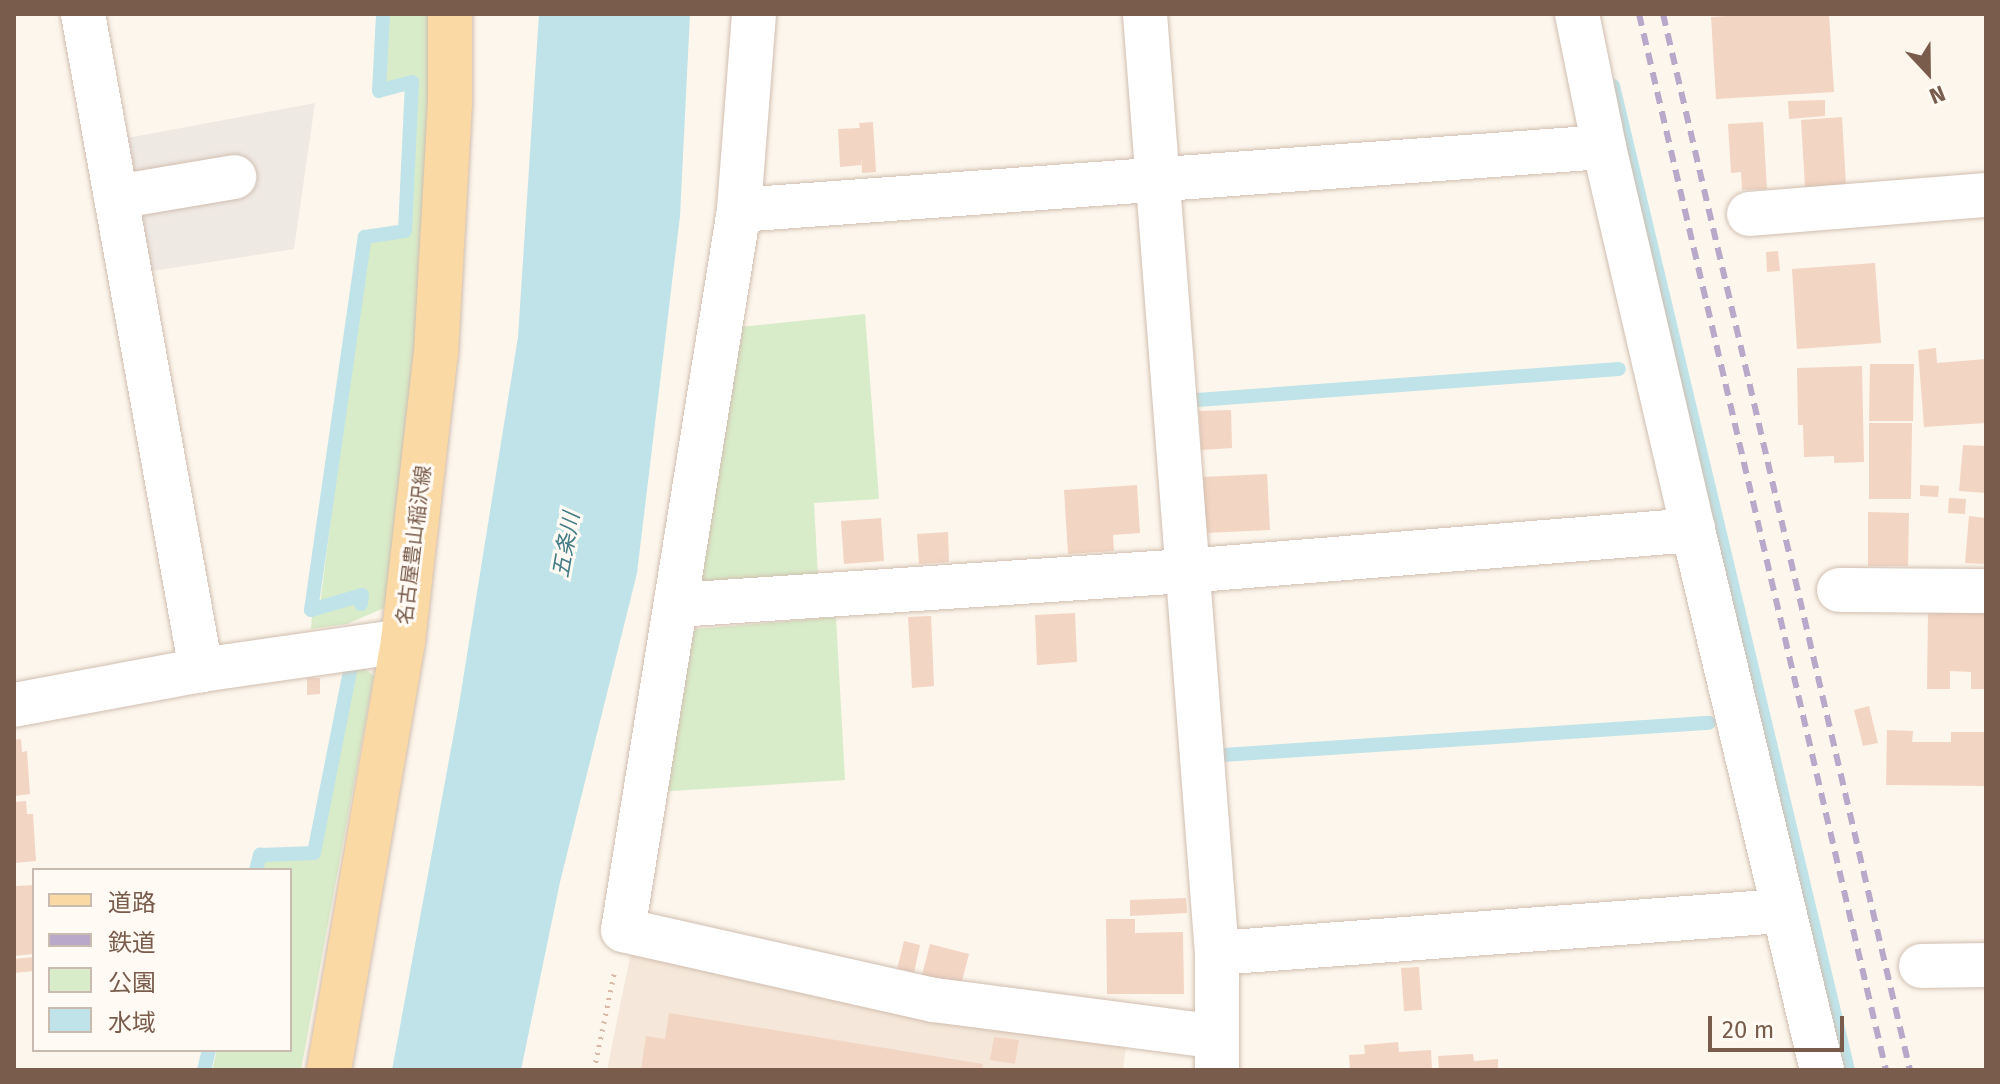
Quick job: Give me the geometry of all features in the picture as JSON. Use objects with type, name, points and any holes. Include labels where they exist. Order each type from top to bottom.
[{"type":"main road","name":"名古屋豊山稲沢線","points":[[329,1070],[403,641],[437,337],[450,105],[450,14]]},
{"type":"street","points":[[83,14],[201,670]]},
{"type":"street","points":[[754,14],[739,210],[623,930],[934,1000],[1217,1054],[1217,953],[1185,571],[1145,14]]},
{"type":"street","points":[[1577,14],[1604,147],[1781,911],[1822,1070]]},
{"type":"street","points":[[739,210],[1604,147]]},
{"type":"street","points":[[116,197],[234,177]]},
{"type":"street","points":[[1749,214],[1986,195]]},
{"type":"street","points":[[677,605],[1185,571],[1693,530]]},
{"type":"street","points":[[1839,590],[1986,591]]},
{"type":"street","points":[[14,705],[201,670],[403,641]]},
{"type":"street","points":[[1217,953],[1781,911]]},
{"type":"street","points":[[1921,966],[1986,965]]},
{"type":"path","points":[[594,1070],[623,930]]},
{"type":"shaded area","points":[[315,103],[294,249],[146,272],[122,139]]},
{"type":"shaded area","points":[[631,952],[1126,1047],[1123,1070],[607,1070]]},
{"type":"green space","points":[[388,14],[431,14],[428,260],[390,588],[384,608],[347,624],[311,629],[312,614],[359,601],[357,607],[363,606],[367,593],[320,604],[367,241],[409,234],[416,79],[384,85]]},
{"type":"green space","points":[[865,314],[879,499],[814,503],[818,576],[694,583],[730,328]]},
{"type":"green space","points":[[836,617],[845,780],[656,792],[684,630]]},
{"type":"green space","points":[[358,663],[374,676],[301,1070],[212,1070],[216,1052],[292,1052],[292,868],[262,868],[264,861],[318,857]]},
{"type":"water","name":"五条川","points":[[539,14],[690,14],[680,216],[637,573],[560,882],[521,1070],[392,1070],[458,711],[518,337]]},
{"type":"building","points":[[1829,14],[1834,92],[1716,99],[1711,17]]},
{"type":"building","points":[[1825,100],[1825,116],[1789,119],[1788,101]]},
{"type":"building","points":[[1842,117],[1846,185],[1805,187],[1801,120]]},
{"type":"building","points":[[873,122],[876,172],[862,173],[861,156],[861,165],[840,167],[838,129],[860,128],[859,123]]},
{"type":"building","points":[[1763,122],[1767,189],[1742,190],[1741,172],[1731,173],[1728,124]]},
{"type":"building","points":[[1778,251],[1780,271],[1767,272],[1766,252]]},
{"type":"building","points":[[1875,263],[1881,343],[1797,349],[1792,269]]},
{"type":"building","points":[[1936,348],[1937,363],[1986,359],[1986,423],[1924,427],[1918,350]]},
{"type":"building","points":[[1870,364],[1914,364],[1913,421],[1869,421]]},
{"type":"building","points":[[1862,366],[1864,462],[1834,463],[1834,456],[1804,457],[1803,425],[1798,425],[1797,368]]},
{"type":"building","points":[[1231,410],[1232,448],[1201,450],[1199,411]]},
{"type":"building","points":[[1869,423],[1912,423],[1911,499],[1869,499]]},
{"type":"building","points":[[1963,445],[1986,446],[1986,493],[1959,491]]},
{"type":"building","points":[[1267,474],[1270,530],[1205,533],[1203,477]]},
{"type":"building","points":[[1137,485],[1140,533],[1113,535],[1114,551],[1068,554],[1064,490]]},
{"type":"building","points":[[1920,485],[1939,486],[1938,497],[1920,496]]},
{"type":"building","points":[[1949,498],[1966,499],[1965,514],[1948,513]]},
{"type":"building","points":[[1868,512],[1909,513],[1908,566],[1868,566]]},
{"type":"building","points":[[1969,516],[1986,518],[1986,564],[1965,563]]},
{"type":"building","points":[[881,518],[884,561],[844,564],[841,521]]},
{"type":"building","points":[[948,532],[949,562],[919,564],[917,534]]},
{"type":"building","points":[[1928,612],[1986,612],[1986,689],[1971,689],[1971,672],[1950,671],[1950,689],[1927,689]]},
{"type":"building","points":[[1075,613],[1077,662],[1037,665],[1035,615]]},
{"type":"building","points":[[931,616],[934,686],[912,688],[908,617]]},
{"type":"building","points":[[307,678],[320,678],[320,694],[307,695]]},
{"type":"building","points":[[1869,706],[1878,743],[1863,746],[1854,710]]},
{"type":"building","points":[[1887,730],[1913,731],[1912,742],[1951,742],[1951,732],[1986,732],[1986,786],[1886,785]]},
{"type":"building","points":[[21,739],[22,752],[27,751],[30,794],[14,796],[14,740]]},
{"type":"building","points":[[26,801],[27,814],[33,814],[36,861],[14,863],[14,802]]},
{"type":"building","points":[[32,885],[32,954],[14,956],[16,886]]},
{"type":"building","points":[[1186,898],[1187,913],[1130,916],[1130,900]]},
{"type":"building","points":[[1106,919],[1135,919],[1135,933],[1183,932],[1184,994],[1107,994]]},
{"type":"building","points":[[904,941],[920,945],[914,973],[897,969]]},
{"type":"building","points":[[930,944],[969,954],[961,985],[922,975]]},
{"type":"building","points":[[32,957],[32,971],[14,973],[14,959]]},
{"type":"building","points":[[1419,967],[1422,1010],[1404,1011],[1401,968]]},
{"type":"building","points":[[669,1013],[983,1064],[982,1070],[641,1069],[646,1036],[665,1039]]},
{"type":"building","points":[[994,1037],[1019,1040],[1015,1064],[990,1060]]},
{"type":"building","points":[[1398,1042],[1399,1052],[1431,1050],[1432,1070],[1350,1070],[1349,1055],[1365,1054],[1364,1045]]},
{"type":"building","points":[[1473,1054],[1474,1061],[1498,1059],[1498,1070],[1439,1070],[1438,1056]]},
{"type":"waterway","points":[[361,604],[362,595],[311,610],[365,237],[405,231],[412,82],[379,91],[383,14]]},
{"type":"waterway","points":[[1613,86],[1848,1070]]},
{"type":"waterway","points":[[1197,400],[1619,369]]},
{"type":"waterway","points":[[257,868],[260,855],[314,853],[350,671],[345,662],[335,663]]},
{"type":"waterway","points":[[1223,755],[1709,723]]},
{"type":"waterway","points":[[204,1070],[208,1052]]},
{"type":"railway","points":[[1639,14],[1886,1070]]},
{"type":"railway","points":[[1663,14],[1910,1070]]}]
